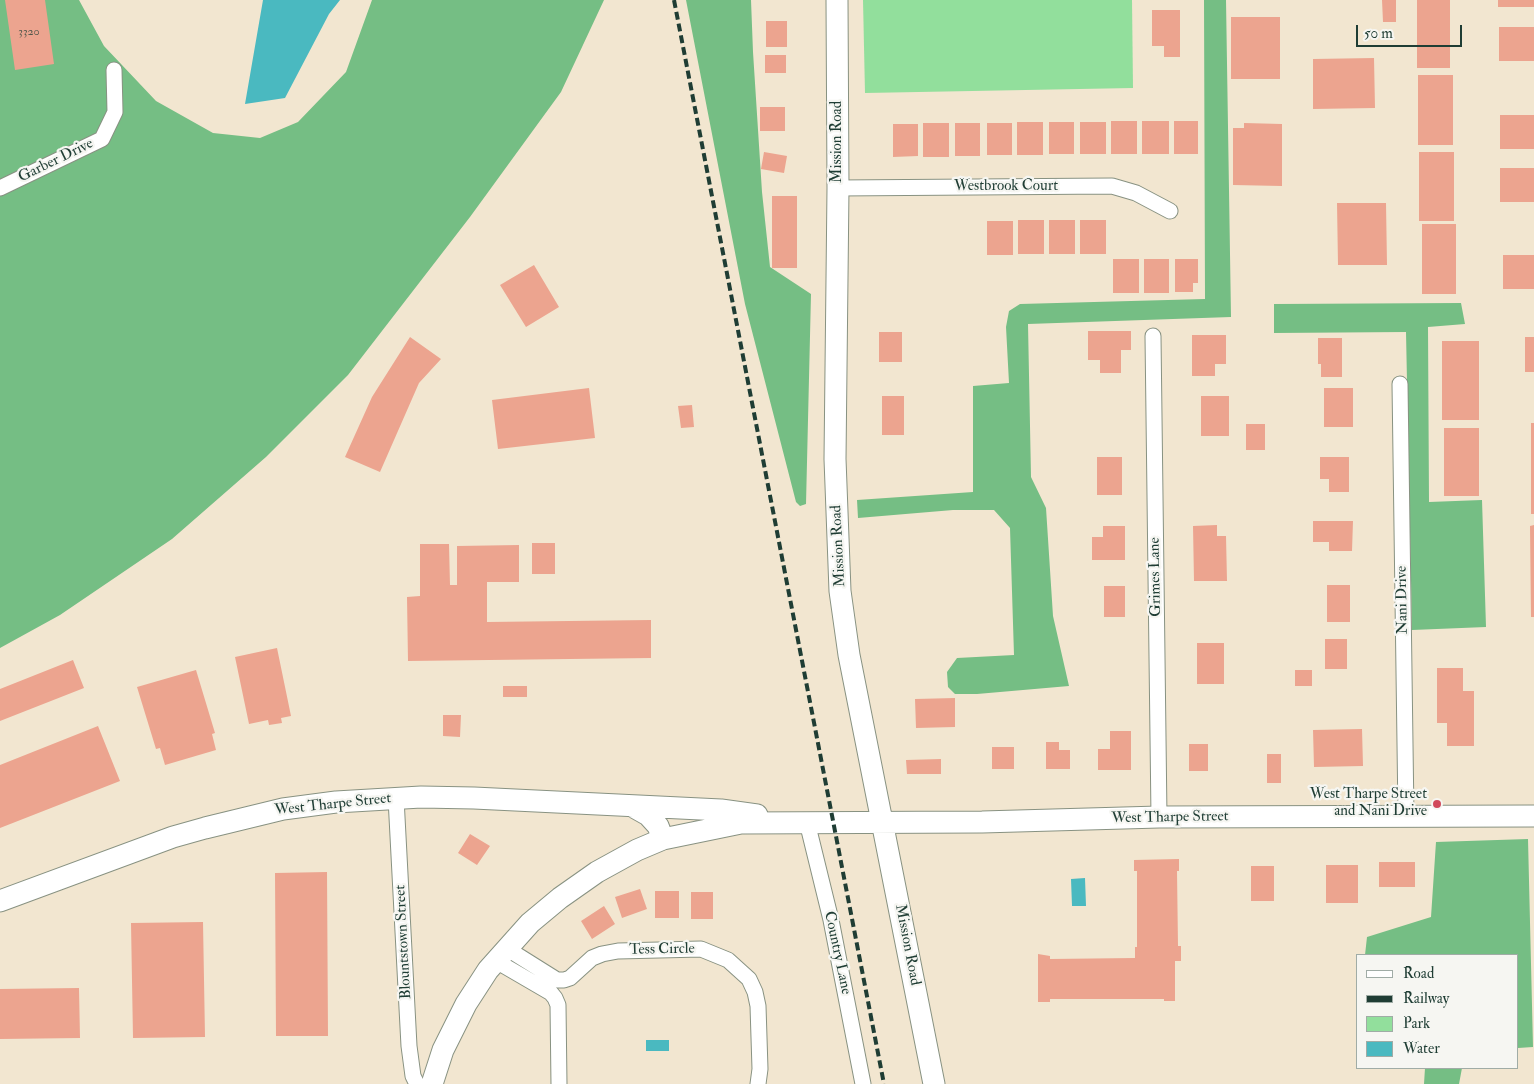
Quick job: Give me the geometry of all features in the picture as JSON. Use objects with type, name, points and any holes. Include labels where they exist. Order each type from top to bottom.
[{"type":"main road","name":"Mission Road","points":[[837,0],[838,188],[835,459],[840,590],[849,654],[934,1084]]},
{"type":"main road","name":"West Tharpe Street","points":[[0,901],[166,840],[222,822],[302,806],[396,798],[483,799],[721,810],[807,822],[982,822],[1160,817],[1534,816]]},
{"type":"main road","points":[[632,806],[648,816],[658,826],[663,839]]},
{"type":"main road","points":[[432,1084],[443,1050],[481,979],[530,923],[560,898],[605,867],[663,839],[741,824],[807,822]]},
{"type":"street","name":"Garber Drive","points":[[0,188],[102,139],[115,112],[114,70]]},
{"type":"street","name":"Westbrook Court","points":[[838,188],[1112,186],[1136,193],[1170,211]]},
{"type":"street","name":"Grimes Lane","points":[[1153,336],[1160,817]]},
{"type":"street","name":"Nani Drive","points":[[1400,384],[1406,816]]},
{"type":"street","name":"Blountstown Street","points":[[396,798],[409,1046],[413,1076],[417,1084]]},
{"type":"street","name":"Country Lane","points":[[807,822],[831,920],[863,1084]]},
{"type":"street","name":"Tess Circle","points":[[546,982],[570,978],[592,958],[618,951],[701,949],[728,960],[749,979],[755,992],[758,1006],[760,1069],[758,1084]]},
{"type":"street","name":"Tess Circle","points":[[501,954],[546,982],[556,998],[558,1005],[559,1084]]},
{"type":"green space","points":[[0,0],[79,0],[104,46],[156,101],[213,133],[260,138],[298,122],[346,72],[372,0],[604,0],[561,92],[470,217],[348,375],[266,457],[172,539],[60,615],[0,648]]},
{"type":"green space","points":[[686,0],[751,0],[762,192],[770,267],[811,294],[806,504],[800,506],[796,502],[745,304]]},
{"type":"green space","points":[[863,0],[1132,0],[1133,88],[865,93]]},
{"type":"green space","points":[[1204,0],[1226,0],[1231,317],[1028,324],[1031,477],[1046,508],[1053,616],[1069,686],[977,694],[955,694],[948,687],[947,672],[957,658],[1014,655],[1010,528],[994,510],[953,510],[858,518],[857,500],[973,492],[973,386],[1009,383],[1006,327],[1009,311],[1020,304],[1205,299]]},
{"type":"green space","points":[[1461,303],[1465,324],[1428,327],[1429,502],[1482,500],[1486,627],[1412,630],[1406,332],[1274,333],[1274,304]]},
{"type":"green space","points":[[1528,839],[1533,1047],[1519,1048],[1519,954],[1365,954],[1367,937],[1431,917],[1436,842]]},
{"type":"green space","points":[[1425,1069],[1462,1069],[1459,1084],[1424,1084]]},
{"type":"water","points":[[263,0],[340,0],[329,14],[285,98],[245,104]]},
{"type":"water","points":[[1085,878],[1086,906],[1072,906],[1071,879]]},
{"type":"water","points":[[646,1040],[669,1040],[669,1051],[646,1051]]},
{"type":"building","points":[[5,0],[45,0],[54,64],[15,70]]},
{"type":"building","points":[[1382,0],[1396,0],[1396,22],[1383,22]]},
{"type":"building","points":[[1417,0],[1450,0],[1450,68],[1417,68]]},
{"type":"building","points":[[1498,0],[1534,0],[1534,7],[1498,7]]},
{"type":"building","points":[[1152,10],[1180,10],[1180,57],[1164,57],[1164,46],[1152,46]]},
{"type":"building","points":[[1231,17],[1280,17],[1280,79],[1231,79]]},
{"type":"building","points":[[766,21],[787,21],[787,47],[766,47]]},
{"type":"building","points":[[1499,27],[1534,27],[1534,61],[1499,61]]},
{"type":"building","points":[[765,55],[786,55],[786,73],[765,73]]},
{"type":"building","points":[[1374,58],[1375,108],[1313,109],[1313,59]]},
{"type":"building","points":[[1418,75],[1453,75],[1453,145],[1418,145]]},
{"type":"building","points":[[760,107],[785,107],[785,131],[760,131]]},
{"type":"building","points":[[1500,115],[1534,115],[1534,149],[1500,149]]},
{"type":"building","points":[[1111,121],[1137,121],[1137,154],[1111,154]]},
{"type":"building","points":[[1142,121],[1169,121],[1169,154],[1142,154]]},
{"type":"building","points":[[1174,121],[1198,121],[1198,154],[1174,154]]},
{"type":"building","points":[[1017,122],[1043,122],[1043,155],[1017,155]]},
{"type":"building","points":[[1049,122],[1074,122],[1074,154],[1049,154]]},
{"type":"building","points":[[1080,122],[1106,122],[1106,154],[1080,154]]},
{"type":"building","points":[[923,123],[949,123],[949,157],[923,157]]},
{"type":"building","points":[[955,123],[980,123],[980,156],[955,156]]},
{"type":"building","points":[[987,123],[1012,123],[1012,155],[987,155]]},
{"type":"building","points":[[1244,123],[1282,124],[1282,186],[1233,185],[1233,128],[1244,128]]},
{"type":"building","points":[[893,124],[918,124],[918,156],[893,157]]},
{"type":"building","points":[[764,152],[787,156],[784,173],[761,169]]},
{"type":"building","points":[[1419,152],[1454,152],[1454,221],[1419,221]]},
{"type":"building","points":[[1500,168],[1534,168],[1534,202],[1500,202]]},
{"type":"building","points":[[772,196],[797,196],[797,268],[772,268]]},
{"type":"building","points":[[1337,203],[1386,203],[1387,265],[1338,265]]},
{"type":"building","points":[[1018,220],[1044,220],[1044,254],[1018,254]]},
{"type":"building","points":[[1049,220],[1075,220],[1075,254],[1049,254]]},
{"type":"building","points":[[1080,220],[1106,220],[1106,254],[1080,254]]},
{"type":"building","points":[[987,221],[1013,221],[1013,255],[987,255]]},
{"type":"building","points":[[1422,224],[1456,224],[1456,294],[1422,294]]},
{"type":"building","points":[[1503,255],[1534,255],[1534,289],[1503,289]]},
{"type":"building","points":[[1113,259],[1139,259],[1139,293],[1113,293]]},
{"type":"building","points":[[1144,259],[1169,259],[1169,293],[1144,293]]},
{"type":"building","points":[[1175,259],[1198,259],[1198,283],[1193,283],[1193,292],[1175,292]]},
{"type":"building","points":[[534,265],[559,307],[526,327],[500,285]]},
{"type":"building","points":[[1088,331],[1131,331],[1131,350],[1121,350],[1121,373],[1100,373],[1100,360],[1088,360]]},
{"type":"building","points":[[879,332],[902,332],[902,362],[879,362]]},
{"type":"building","points":[[1192,335],[1226,335],[1226,364],[1215,364],[1215,376],[1192,376]]},
{"type":"building","points":[[410,337],[441,359],[419,383],[380,472],[345,457],[372,397]]},
{"type":"building","points":[[1525,337],[1534,337],[1534,372],[1525,372]]},
{"type":"building","points":[[1318,338],[1342,338],[1342,377],[1321,377],[1321,364],[1318,364]]},
{"type":"building","points":[[1442,341],[1479,341],[1479,420],[1442,420]]},
{"type":"building","points":[[589,388],[595,438],[498,449],[492,400]]},
{"type":"building","points":[[1324,388],[1353,388],[1353,427],[1324,427]]},
{"type":"building","points":[[882,396],[904,396],[904,435],[882,435]]},
{"type":"building","points":[[1201,396],[1229,396],[1229,436],[1201,436]]},
{"type":"building","points":[[692,405],[694,427],[681,428],[678,406]]},
{"type":"building","points":[[1531,423],[1534,423],[1534,514],[1531,514]]},
{"type":"building","points":[[1246,424],[1265,424],[1265,450],[1246,450]]},
{"type":"building","points":[[1444,428],[1479,428],[1479,496],[1444,496]]},
{"type":"building","points":[[1097,457],[1122,457],[1122,495],[1097,495]]},
{"type":"building","points":[[1320,457],[1349,457],[1349,492],[1329,492],[1329,479],[1320,479]]},
{"type":"building","points":[[1313,521],[1353,521],[1352,551],[1329,551],[1329,542],[1313,542]]},
{"type":"building","points":[[1217,525],[1217,536],[1226,536],[1227,581],[1194,581],[1193,526]]},
{"type":"building","points":[[1534,525],[1534,617],[1531,617],[1530,526]]},
{"type":"building","points":[[1103,526],[1125,526],[1125,560],[1092,560],[1092,537],[1103,537]]},
{"type":"building","points":[[532,543],[555,543],[555,574],[532,574]]},
{"type":"building","points":[[420,544],[449,544],[450,585],[457,585],[457,546],[519,545],[519,582],[487,582],[487,622],[651,620],[651,658],[408,661],[407,597],[420,596]]},
{"type":"building","points":[[1327,585],[1350,585],[1350,622],[1327,622]]},
{"type":"building","points":[[1104,586],[1125,586],[1125,617],[1104,617]]},
{"type":"building","points":[[1325,639],[1347,639],[1347,669],[1325,669]]},
{"type":"building","points":[[1197,643],[1224,643],[1224,684],[1197,684]]},
{"type":"building","points":[[277,648],[291,716],[281,718],[282,723],[269,725],[268,720],[249,724],[235,657]]},
{"type":"building","points":[[73,660],[84,688],[0,721],[0,689]]},
{"type":"building","points":[[1437,668],[1463,668],[1463,691],[1474,691],[1474,746],[1447,746],[1447,723],[1437,723]]},
{"type":"building","points":[[196,670],[215,733],[212,734],[216,750],[165,765],[160,748],[156,749],[137,687]]},
{"type":"building","points":[[1295,670],[1312,670],[1312,686],[1295,686]]},
{"type":"building","points":[[503,686],[527,686],[527,697],[503,697]]},
{"type":"building","points":[[955,698],[955,727],[916,728],[915,699]]},
{"type":"building","points":[[443,715],[461,715],[460,737],[443,736]]},
{"type":"building","points":[[98,726],[120,781],[0,828],[0,765]]},
{"type":"building","points":[[1362,729],[1363,766],[1314,767],[1313,730]]},
{"type":"building","points":[[1110,731],[1131,731],[1131,770],[1098,770],[1098,749],[1110,749]]},
{"type":"building","points":[[1046,742],[1059,742],[1059,750],[1070,750],[1070,769],[1046,769]]},
{"type":"building","points":[[1189,744],[1208,744],[1208,771],[1189,771]]},
{"type":"building","points":[[992,747],[1014,747],[1014,769],[992,769]]},
{"type":"building","points":[[1267,754],[1281,754],[1281,783],[1267,783]]},
{"type":"building","points":[[941,759],[941,774],[907,774],[906,760]]},
{"type":"building","points":[[470,834],[490,846],[477,865],[458,853]]},
{"type":"building","points":[[1179,859],[1179,871],[1177,871],[1178,946],[1181,946],[1181,961],[1175,961],[1175,1001],[1164,1001],[1164,999],[1050,999],[1050,1002],[1038,1002],[1038,954],[1050,956],[1050,959],[1135,958],[1135,947],[1137,947],[1137,871],[1134,871],[1134,860]]},
{"type":"building","points":[[1379,862],[1415,862],[1415,887],[1379,887]]},
{"type":"building","points":[[1326,865],[1358,865],[1358,903],[1326,903]]},
{"type":"building","points":[[1251,866],[1274,866],[1274,901],[1251,901]]},
{"type":"building","points":[[327,872],[328,1036],[276,1036],[275,873]]},
{"type":"building","points":[[640,889],[647,909],[622,918],[615,897]]},
{"type":"building","points":[[655,891],[679,891],[679,918],[655,918]]},
{"type":"building","points":[[691,892],[713,892],[713,919],[691,919]]},
{"type":"building","points":[[604,906],[615,924],[592,939],[581,921]]},
{"type":"building","points":[[203,922],[205,1037],[133,1038],[131,923]]},
{"type":"building","points":[[79,988],[80,1038],[0,1039],[0,989]]},
{"type":"railway","points":[[674,0],[884,1084]]},
{"type":"place","name":"West Tharpe Street and Nani Drive","points":[[1437,804]]}]
